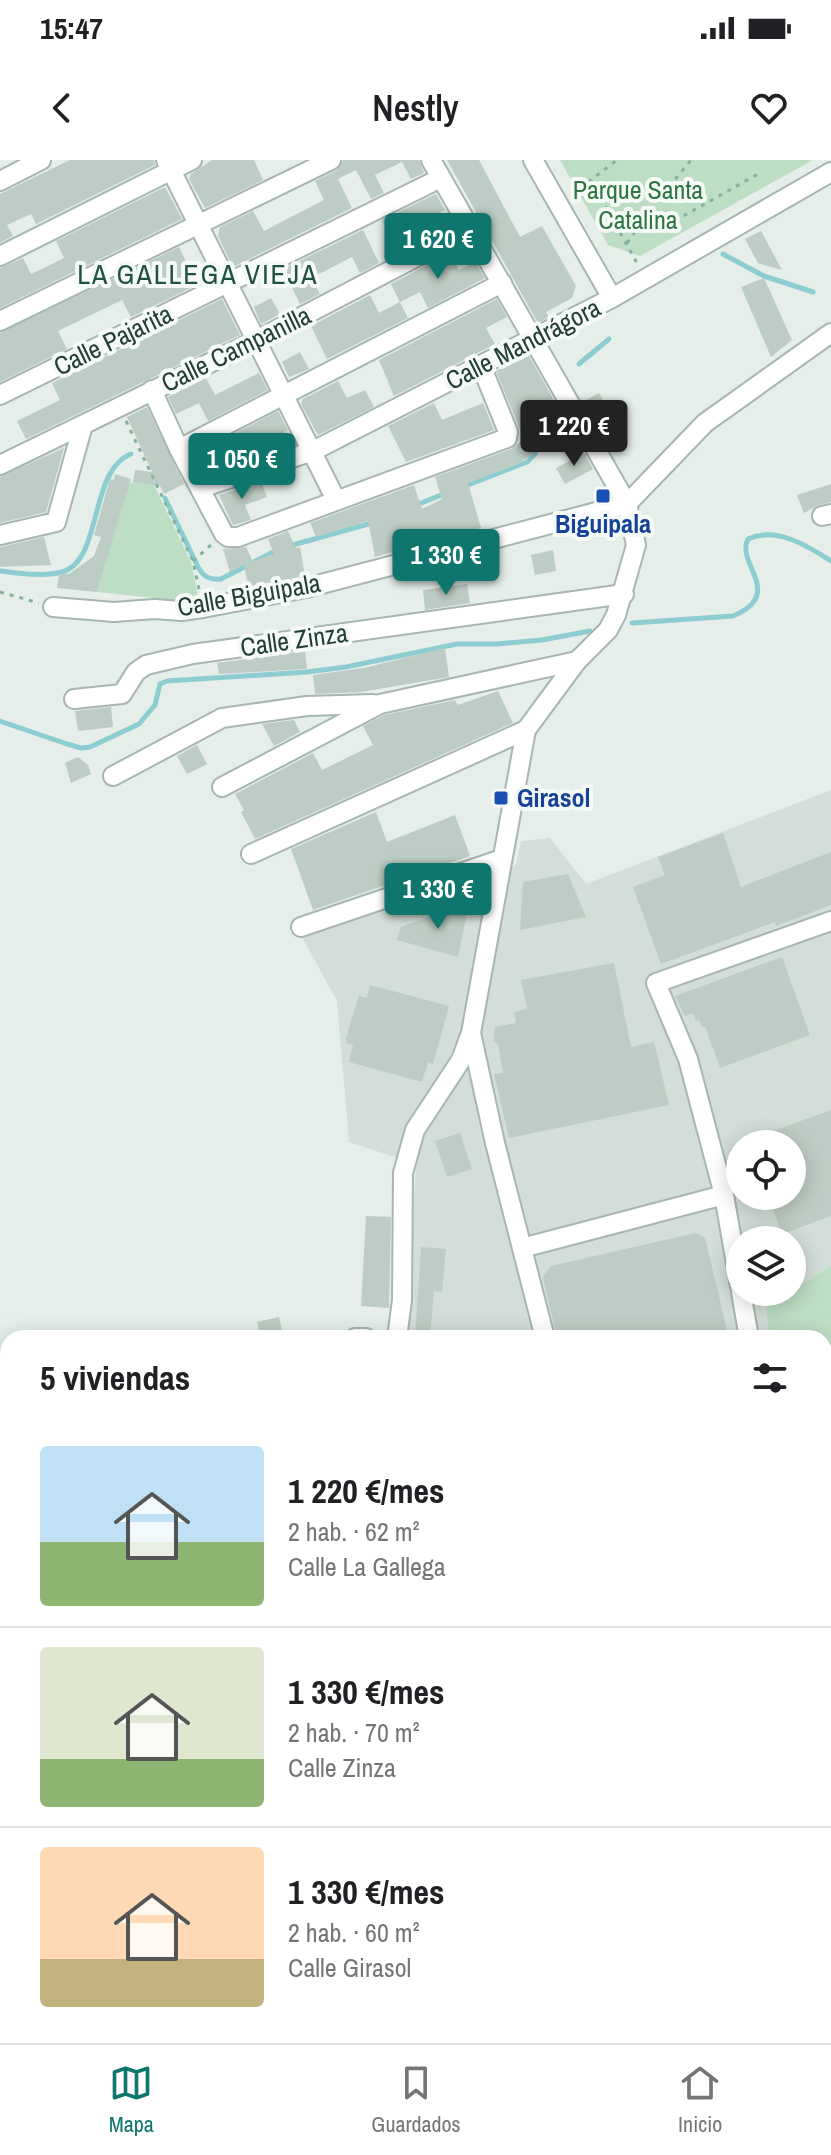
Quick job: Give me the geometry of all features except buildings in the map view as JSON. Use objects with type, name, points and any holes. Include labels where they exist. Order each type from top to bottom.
[{"type":"street","points":[[0,181],[41,160]]},
{"type":"street","points":[[0,256],[169,165],[192,160]]},
{"type":"street","points":[[0,321],[331,160]]},
{"type":"street","points":[[398,1330],[402,1300],[403,1173],[415,1130],[461,1060],[471,1033],[526,730],[577,661],[608,630],[624,594],[636,545],[627,504],[431,160]]},
{"type":"street","points":[[533,160],[612,298]]},
{"type":"street","points":[[169,165],[336,500]]},
{"type":"street","name":"Calle Mandrágora","points":[[201,488],[313,451],[612,298],[831,172]]},
{"type":"street","name":"Calle Pajarita","points":[[0,395],[441,178]]},
{"type":"street","name":"Calle Campanilla","points":[[0,465],[257,340],[470,229]]},
{"type":"street","points":[[179,449],[502,283]]},
{"type":"street","points":[[627,504],[705,423],[831,333]]},
{"type":"street","points":[[152,390],[224,534],[238,537],[507,438],[508,432],[481,365]]},
{"type":"street","points":[[0,535],[56,522],[83,425]]},
{"type":"street","name":"Calle Biguipala","points":[[53,607],[114,612],[203,608],[306,588],[627,504]]},
{"type":"street","name":"Calle Zinza","points":[[74,699],[122,694],[136,672],[146,665],[193,654],[624,594]]},
{"type":"street","points":[[113,776],[222,718],[307,706],[380,704],[577,661]]},
{"type":"street","points":[[222,787],[380,704]]},
{"type":"street","points":[[251,854],[526,730]]},
{"type":"street","points":[[301,927],[502,859]]},
{"type":"street","points":[[729,1226],[688,1059],[656,983],[831,921]]},
{"type":"street","points":[[471,1033],[543,1330]]},
{"type":"street","points":[[522,1248],[724,1195]]},
{"type":"street","points":[[743,1306],[748,1330]]},
{"type":"path","points":[[556,201],[617,160]]},
{"type":"path","points":[[627,243],[691,160]]},
{"type":"path","points":[[637,230],[662,228],[758,174]]},
{"type":"path","points":[[591,180],[645,279]]},
{"type":"path","points":[[120,407],[193,561],[203,608]]},
{"type":"path","points":[[193,561],[224,534]]},
{"type":"path","points":[[0,592],[53,607]]},
{"type":"shaded area","points":[[831,790],[831,1266],[806,1281],[806,1226],[726,1226],[726,1306],[766,1306],[768,1330],[408,1330],[416,1164],[349,1142],[337,1001],[302,937],[516,865],[521,841],[550,838],[586,884]]},
{"type":"green space","name":"Parque Santa Catalina","points":[[560,160],[813,160],[640,256],[608,245]]},
{"type":"green space","points":[[129,484],[154,485],[191,562],[198,597],[173,600],[97,592]]},
{"type":"green space","points":[[831,1266],[831,1330],[768,1330],[766,1306],[806,1306],[806,1281]]},
{"type":"waterway","points":[[723,254],[764,276],[813,292]]},
{"type":"waterway","points":[[579,364],[609,339]]},
{"type":"waterway","points":[[463,487],[527,462],[535,454],[557,408]]},
{"type":"waterway","points":[[0,571],[47,574],[62,572],[75,564],[91,534],[108,478],[117,464],[131,454]]},
{"type":"waterway","points":[[414,506],[446,493]]},
{"type":"waterway","points":[[165,498],[198,567],[207,577],[221,579],[279,549]]},
{"type":"waterway","points":[[289,546],[372,523]]},
{"type":"waterway","points":[[632,623],[733,616],[748,607],[756,598],[758,588],[748,558],[748,539],[781,536],[831,561]]},
{"type":"waterway","points":[[0,721],[67,744],[90,747],[139,724],[155,705],[160,684],[167,681],[307,672],[457,644],[542,640],[590,631]]},
{"type":"place","name":"Biguipala","points":[[603,496]]},
{"type":"place","name":"Girasol","points":[[501,798]]},
{"type":"district","name":"LA GALLEGA VIEJA","points":[[198,274]]}]
